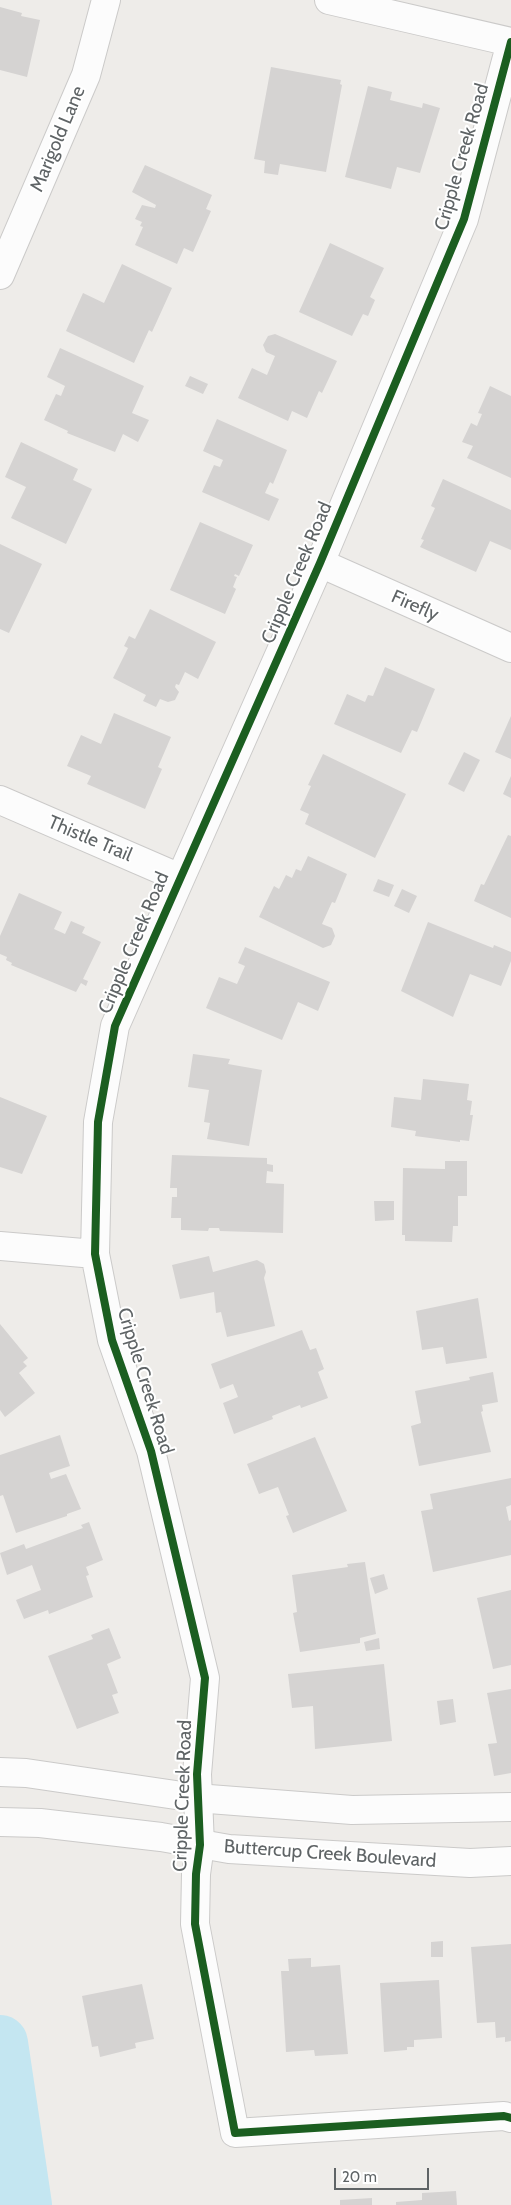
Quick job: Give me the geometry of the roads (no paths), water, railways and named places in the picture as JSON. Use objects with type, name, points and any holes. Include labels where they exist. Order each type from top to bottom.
[{"type":"street","name":"Marigold Lane","points":[[0,275],[86,76],[106,0]]},
{"type":"street","points":[[329,0],[511,42]]},
{"type":"street","name":"Cripple Creek Road","points":[[511,42],[464,219],[320,563],[115,1026],[98,1122],[95,1254],[112,1340],[151,1451],[204,1678],[196,1798],[200,1845],[196,1874],[195,1924],[235,2133],[504,2116],[511,2118]]},
{"type":"street","name":"Firefly","points":[[320,563],[511,648]]},
{"type":"street","name":"Thistle Trail","points":[[0,800],[180,878]]},
{"type":"street","points":[[0,1246],[95,1254]]},
{"type":"street","points":[[0,1772],[196,1798],[352,1810],[511,1807]]},
{"type":"street","name":"Buttercup Creek Boulevard","points":[[0,1822],[49,1824],[161,1837],[229,1849],[460,1863],[511,1861]]},
{"type":"waterway","points":[[0,2043],[24,2205]]}]
